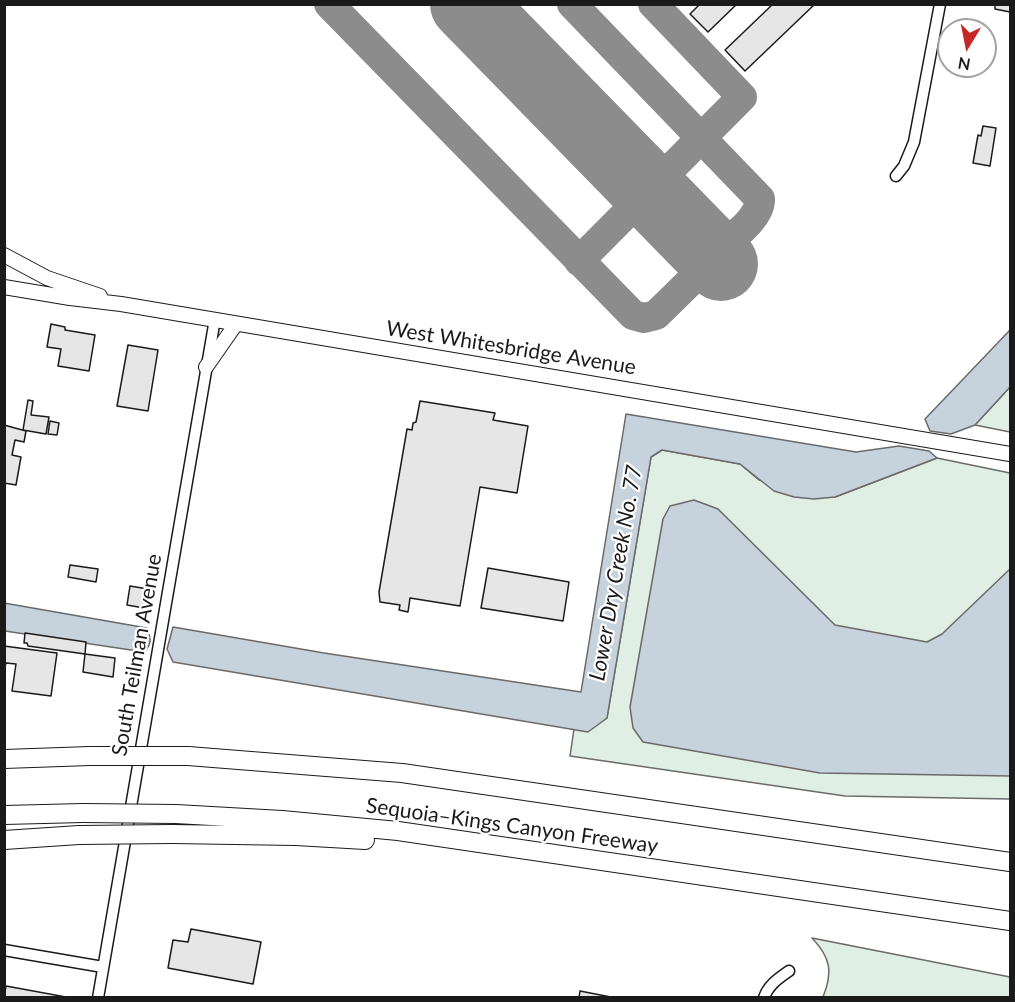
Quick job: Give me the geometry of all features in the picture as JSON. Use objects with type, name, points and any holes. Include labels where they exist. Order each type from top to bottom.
[{"type":"highway","name":"Sequoia–Kings Canyon Freeway","points":[[4,759],[188,756],[402,773],[1011,862]]},
{"type":"highway","name":"Sequoia–Kings Canyon Freeway","points":[[4,815],[176,814],[282,820],[398,831],[1011,921]]},
{"type":"highway","points":[[4,840],[79,835],[172,834],[355,839],[763,884]]},
{"type":"main road","points":[[4,255],[47,278],[122,304]]},
{"type":"main road","name":"West Whitesbridge Avenue","points":[[4,287],[215,319],[1011,454]]},
{"type":"main road","points":[[206,367],[236,324]]},
{"type":"street","points":[[896,176],[907,160],[914,142],[940,4]]},
{"type":"street","name":"South Teilman Avenue","points":[[98,998],[215,319]]},
{"type":"street","points":[[4,950],[103,967]]},
{"type":"street","points":[[764,998],[766,991],[776,980],[789,971]]},
{"type":"green space","points":[[1010,387],[1010,432],[975,425]]},
{"type":"green space","points":[[662,450],[740,464],[759,480],[835,497],[937,458],[1010,473],[1010,799],[845,796],[570,756],[574,729],[588,731],[607,718],[651,457]]},
{"type":"green space","points":[[812,938],[1010,977],[1010,997],[823,997],[828,980],[828,966],[823,952]]},
{"type":"water","points":[[1010,330],[1010,387],[975,425],[951,434],[930,431],[925,419]]},
{"type":"water","name":"Lower Dry Creek No. 77","points":[[626,414],[856,452],[899,446],[929,451],[937,458],[835,497],[814,499],[794,497],[774,491],[740,464],[662,450],[651,457],[607,718],[588,732],[173,662],[167,649],[173,627],[324,653],[581,692]]},
{"type":"water","points":[[694,500],[718,509],[835,625],[927,642],[942,634],[1010,569],[1010,776],[820,773],[643,742],[633,728],[630,707],[663,519],[670,506]]},
{"type":"water","points":[[4,603],[147,628],[150,644],[144,652],[5,631]]},
{"type":"building","points":[[700,4],[737,4],[708,32],[690,14]]},
{"type":"building","points":[[773,4],[815,4],[745,71],[725,50]]},
{"type":"building","points":[[995,4],[1010,4],[1010,12],[995,9]]},
{"type":"building","points":[[983,126],[996,128],[990,166],[973,163],[978,135],[981,136]]},
{"type":"building","points":[[51,324],[65,327],[65,330],[95,335],[89,371],[58,366],[61,349],[47,347]]},
{"type":"building","points":[[128,345],[158,350],[148,411],[117,406]]},
{"type":"building","points":[[28,400],[33,401],[31,415],[49,417],[46,434],[23,430]]},
{"type":"building","points":[[420,401],[495,413],[493,420],[528,426],[517,493],[480,487],[460,606],[410,598],[408,612],[399,610],[400,605],[380,602],[379,592],[407,429],[412,430],[413,423],[416,422]]},
{"type":"building","points":[[50,421],[59,423],[57,435],[48,434]]},
{"type":"building","points":[[4,425],[26,431],[24,442],[15,440],[12,455],[21,457],[16,485],[4,483]]},
{"type":"building","points":[[70,565],[98,569],[96,582],[68,577]]},
{"type":"building","points":[[488,568],[569,582],[563,621],[481,608]]},
{"type":"building","points":[[130,586],[148,589],[144,608],[127,605]]},
{"type":"building","points":[[25,633],[86,642],[85,654],[28,646],[24,643]]},
{"type":"building","points":[[4,646],[57,653],[51,696],[12,691],[16,664],[6,663],[4,671]]},
{"type":"building","points":[[85,654],[115,658],[113,677],[83,672]]},
{"type":"building","points":[[191,929],[261,942],[253,984],[168,968],[173,940],[188,942]]},
{"type":"building","points":[[6,986],[66,997],[66,998],[4,998]]},
{"type":"building","points":[[580,991],[616,998],[579,998]]},
{"type":"taxiway","points":[[329,4],[633,315],[644,318],[656,315],[701,271],[703,255],[700,245],[690,232]]},
{"type":"taxiway","points":[[572,4],[760,199],[756,213],[751,220],[730,239],[716,244],[708,243],[690,232]]},
{"type":"taxiway","points":[[579,261],[742,97],[653,4]]},
{"type":"runway","points":[[467,4],[721,264]]}]
